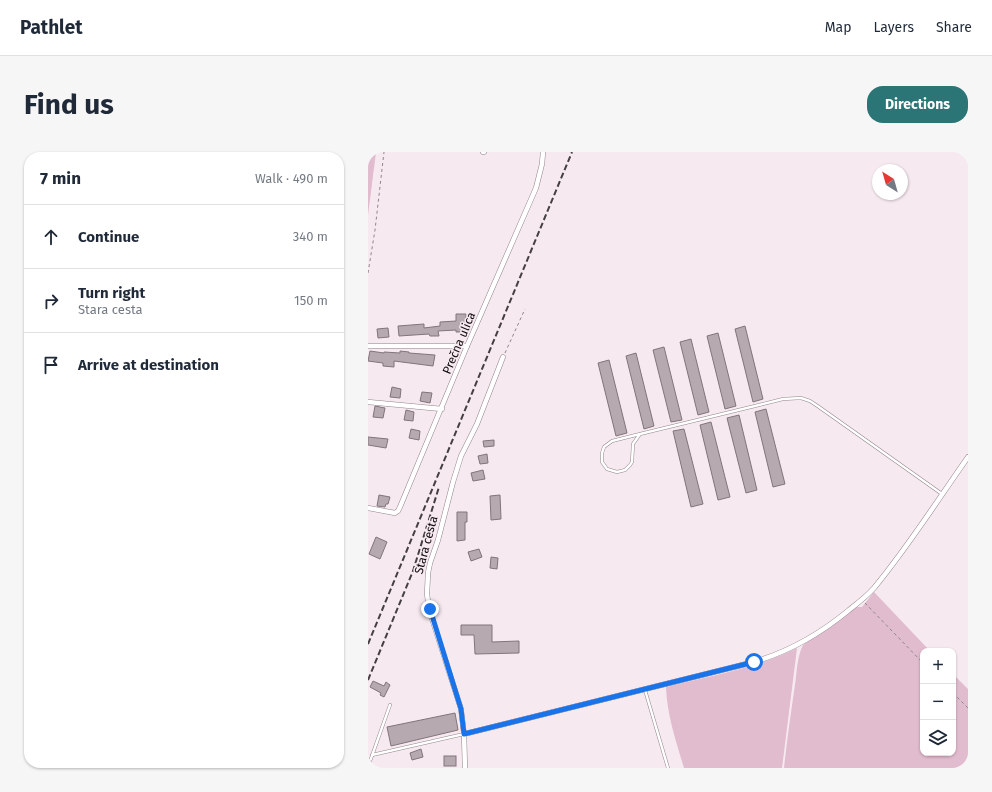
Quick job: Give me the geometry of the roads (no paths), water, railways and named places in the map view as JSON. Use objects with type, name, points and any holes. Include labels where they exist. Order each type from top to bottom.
[{"type":"street","name":"Prečna ulica","points":[[368,508],[391,513],[398,511],[442,409],[467,346],[536,188],[542,164],[543,152]]},
{"type":"street","points":[[368,346],[467,346]]},
{"type":"street","name":"Stara cesta","points":[[465,768],[464,734],[460,703],[430,609],[427,594],[428,573],[461,456],[477,424],[503,357]]},
{"type":"street","points":[[368,402],[442,409]]},
{"type":"street","points":[[464,734],[754,662],[777,655],[802,643],[821,631],[862,600],[874,588],[968,457]]},
{"type":"lane","points":[[640,434],[633,444],[632,462],[630,465],[624,470],[617,472],[607,469],[602,462],[603,450],[607,444],[612,441],[640,434],[783,399],[801,398],[806,399],[819,407],[942,494]]},
{"type":"lane","points":[[645,690],[668,768]]},
{"type":"lane","points":[[368,767],[390,705]]},
{"type":"lane","points":[[372,755],[464,734]]},
{"type":"railway","points":[[368,644],[572,152]]},
{"type":"railway","points":[[368,680],[413,571],[439,487]]}]
